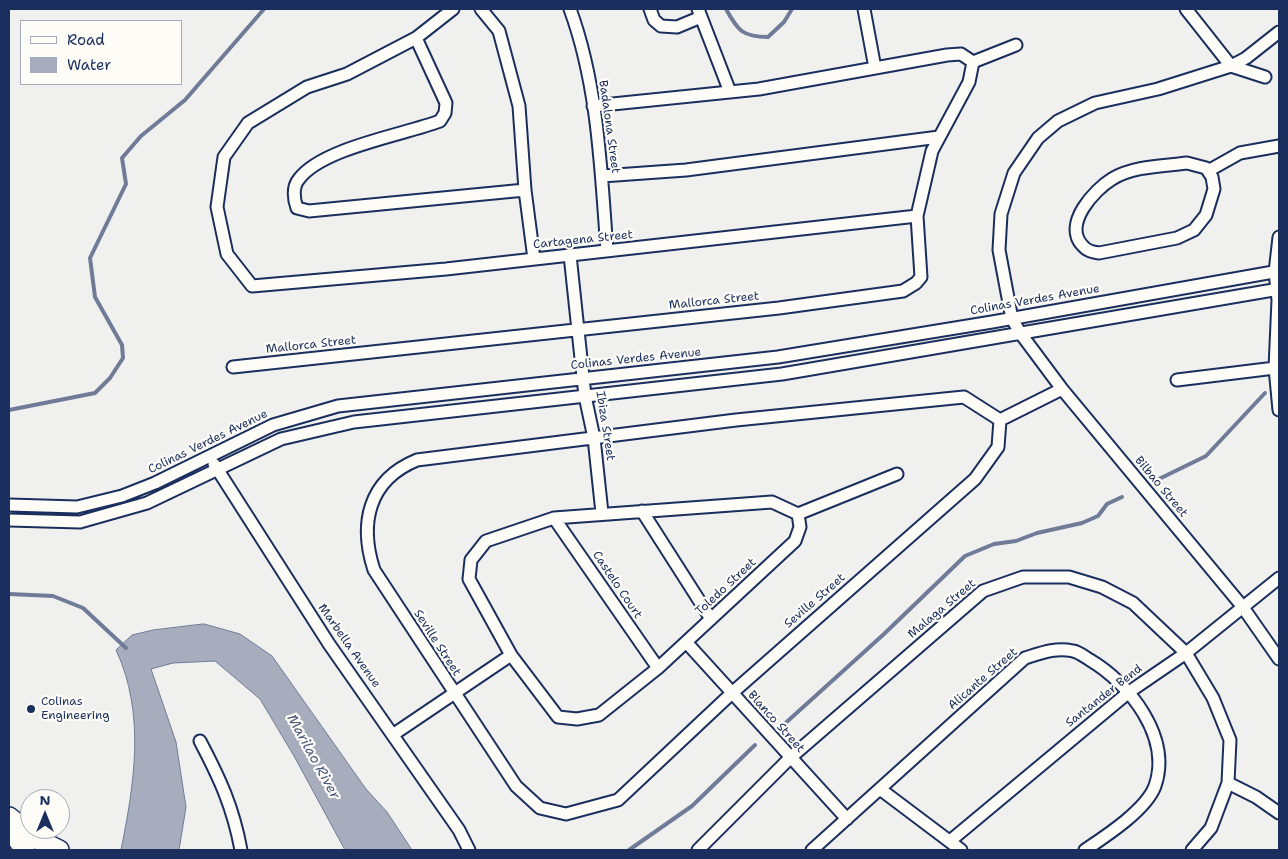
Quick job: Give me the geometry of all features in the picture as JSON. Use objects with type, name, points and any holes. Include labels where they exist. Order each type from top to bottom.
[{"type":"main road","points":[[9,816],[35,838],[60,850]]},
{"type":"main road","points":[[9,828],[25,850]]},
{"type":"street","points":[[452,9],[416,38],[446,103],[445,113],[440,121],[357,147],[320,162],[298,180],[294,198],[297,208],[309,211],[525,190]]},
{"type":"street","points":[[480,9],[499,32],[519,106],[525,190],[534,259]]},
{"type":"street","name":"Badalona Street","points":[[570,9],[582,42],[593,106],[602,176],[607,251]]},
{"type":"street","points":[[650,9],[654,20],[661,26],[678,27],[699,13],[730,92]]},
{"type":"street","points":[[864,9],[875,68]]},
{"type":"street","points":[[1186,9],[1231,66],[1265,77]]},
{"type":"street","name":"Bilbao Street","points":[[1279,32],[1246,58],[1231,66],[1158,89],[1095,103],[1058,121],[1038,138],[1014,173],[1001,214],[999,250],[1012,318],[1021,334],[1062,389],[1242,606],[1279,659]]},
{"type":"street","name":"Cartagena Street","points":[[416,38],[347,74],[307,87],[248,123],[224,158],[217,207],[227,254],[252,286],[534,259],[917,216]]},
{"type":"street","points":[[593,106],[730,92],[962,54],[973,62],[1016,45]]},
{"type":"street","name":"Mallorca Street","points":[[232,367],[780,308],[903,291],[916,284],[921,277],[917,216],[932,151],[969,82],[973,62]]},
{"type":"street","points":[[602,176],[686,170],[939,137]]},
{"type":"street","points":[[1208,171],[1240,153],[1279,146]]},
{"type":"street","points":[[1188,162],[1200,165],[1208,171],[1212,177],[1214,189],[1210,207],[1204,220],[1189,234],[1099,253],[1088,250],[1079,240],[1077,235],[1079,216],[1101,187],[1114,178],[1129,172],[1188,162]]},
{"type":"street","points":[[1279,237],[1277,271],[1279,289],[1275,368],[1279,410]]},
{"type":"street","name":"Ibiza Street","points":[[570,255],[602,513]]},
{"type":"street","name":"Colinas Verdes Avenue","points":[[9,506],[77,508],[140,489],[273,425],[338,406],[778,357],[1277,271]]},
{"type":"street","points":[[9,520],[80,522],[147,503],[281,439],[354,422],[782,374],[1279,289]]},
{"type":"street","points":[[1177,380],[1275,368]]},
{"type":"street","points":[[1000,420],[1062,389]]},
{"type":"street","name":"Seville Street","points":[[964,397],[1000,420],[998,447],[975,479],[732,693],[618,800],[566,814],[540,808],[516,786],[374,570],[367,548],[366,524],[371,505],[382,486],[393,475],[405,465],[417,460],[736,420],[964,397]]},
{"type":"street","name":"Marbella Avenue","points":[[209,456],[329,644],[394,734],[459,830],[469,850]]},
{"type":"street","points":[[798,514],[897,474]]},
{"type":"street","points":[[140,489],[147,503]]},
{"type":"street","name":"Toledo Street","points":[[772,502],[798,514],[800,527],[795,541],[658,668],[599,715],[577,719],[558,717],[511,655],[469,579],[471,560],[486,541],[554,518],[642,511],[772,502]]},
{"type":"street","points":[[642,511],[711,619]]},
{"type":"street","name":"Castelo Court","points":[[554,518],[658,668]]},
{"type":"street","name":"Malaga Street","points":[[698,850],[790,758],[984,590],[1023,577],[1069,577],[1102,587],[1132,603],[1186,653],[1213,698],[1230,740],[1228,783],[1211,828],[1192,850]]},
{"type":"street","name":"Santander Bend","points":[[950,840],[1129,692],[1186,653],[1279,578]]},
{"type":"street","name":"Blanco Street","points":[[686,642],[847,819]]},
{"type":"street","name":"Alicante Street","points":[[812,850],[1025,658],[1050,650],[1074,651],[1102,667],[1129,692],[1154,734],[1158,766],[1154,787],[1139,808],[1109,834],[1086,850]]},
{"type":"street","points":[[394,734],[511,655]]},
{"type":"street","points":[[200,741],[223,784],[236,821],[241,850]]},
{"type":"street","points":[[1228,783],[1256,797],[1279,814]]},
{"type":"street","points":[[880,789],[961,850]]},
{"type":"water","name":"Marilao River","points":[[204,624],[240,634],[272,656],[366,789],[387,812],[412,850],[345,850],[294,756],[260,699],[215,661],[173,663],[151,669],[176,742],[186,807],[179,850],[121,850],[130,800],[135,750],[131,699],[125,674],[116,650],[132,635],[153,630]]},
{"type":"waterway","points":[[9,410],[95,393],[110,378],[123,358],[122,345],[95,297],[90,258],[126,184],[122,158],[141,136],[185,100],[264,9]]},
{"type":"waterway","points":[[726,9],[738,28],[747,34],[760,37],[768,37],[784,22],[792,9]]},
{"type":"waterway","points":[[1157,480],[1206,456],[1265,393]]},
{"type":"waterway","points":[[780,728],[884,634],[965,556],[994,544],[1016,541],[1037,533],[1082,523],[1098,516],[1107,504],[1122,497]]},
{"type":"waterway","points":[[9,594],[53,596],[83,608],[126,648]]},
{"type":"waterway","points":[[629,850],[692,806],[755,745]]},
{"type":"place","name":"Colinas Engineering","points":[[31,709]]}]
